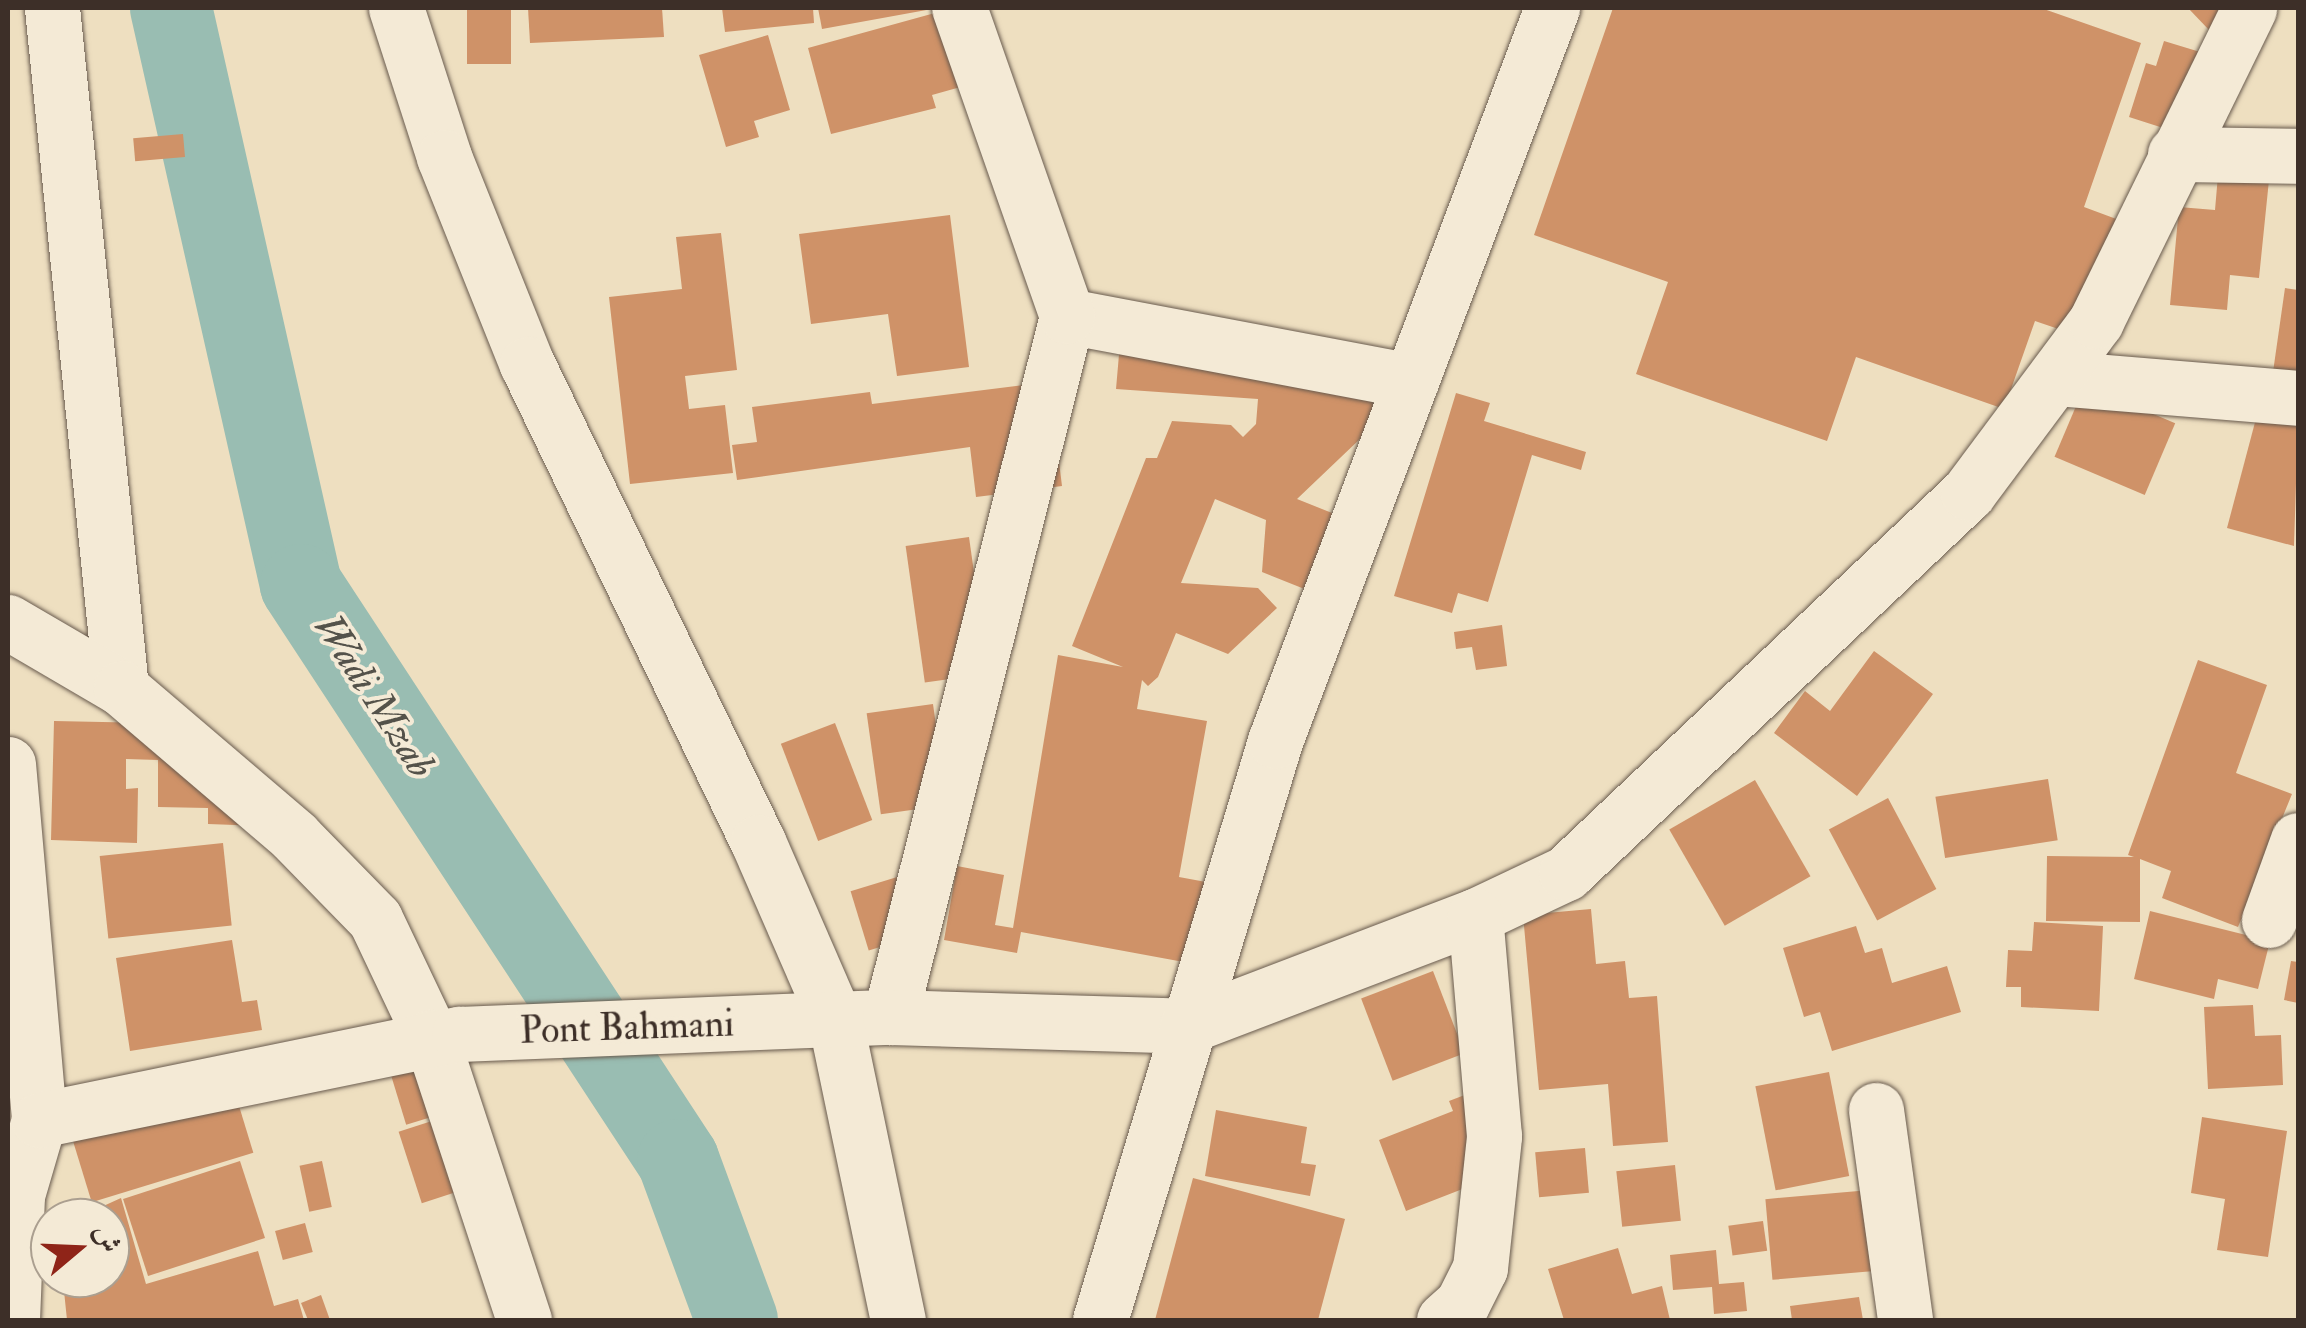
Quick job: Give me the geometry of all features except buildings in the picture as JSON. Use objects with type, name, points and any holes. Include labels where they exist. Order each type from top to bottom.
[{"type":"street","points":[[52,8],[122,688]]},
{"type":"street","points":[[396,8],[444,157],[528,364],[758,842],[815,1021],[898,1320]]},
{"type":"street","points":[[890,1017],[1066,316],[960,8]]},
{"type":"street","points":[[1100,1320],[1275,741],[1552,8]]},
{"type":"street","points":[[1187,1026],[1474,916],[1586,857],[1968,493],[2096,321],[2249,8]]},
{"type":"street","points":[[2176,154],[2298,156]]},
{"type":"street","points":[[1066,316],[1410,381]]},
{"type":"street","points":[[2057,378],[2298,398]]},
{"type":"street","points":[[8,622],[122,688],[351,889],[445,1036],[524,1320]]},
{"type":"street","points":[[8,764],[39,1120],[12,1195],[12,1320]]},
{"type":"street","points":[[2268,920],[2298,840]]},
{"type":"street","points":[[1459,1315],[1480,1268],[1494,1136],[1474,916]]},
{"type":"street","name":"Pont Bahmani","points":[[39,1120],[445,1036],[890,1017],[1187,1026]]},
{"type":"street","points":[[1876,1110],[1905,1320]]},
{"type":"waterway","name":"Wadi Mzab","points":[[171,8],[301,585],[678,1160],[737,1320]]}]
